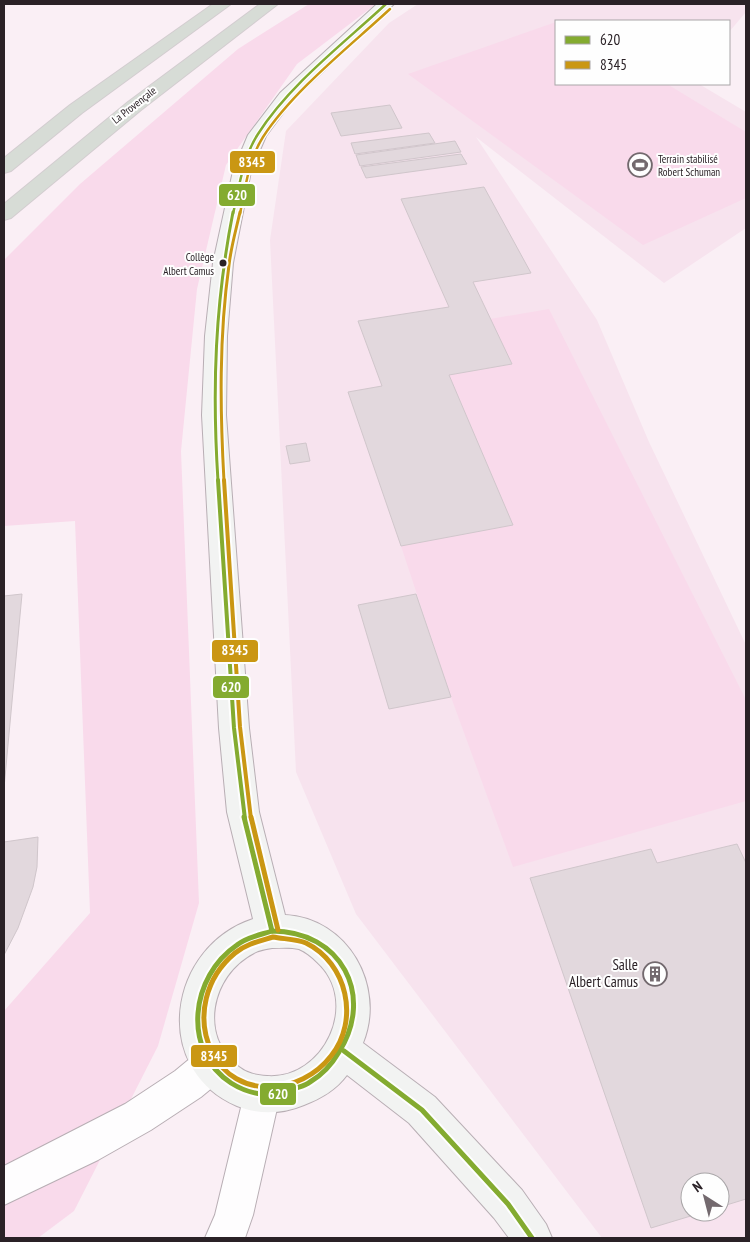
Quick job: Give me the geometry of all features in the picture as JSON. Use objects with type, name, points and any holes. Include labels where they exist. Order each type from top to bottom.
[{"type":"highway","points":[[4,167],[76,109],[223,4]]},
{"type":"highway","name":"La Provençale","points":[[4,214],[102,130],[216,42],[270,4]]},
{"type":"street","points":[[272,931],[243,812],[234,728],[214,415],[216,336],[223,263],[232,209],[242,171],[257,135],[286,97],[386,4]]},
{"type":"street","points":[[272,931],[296,932],[318,940],[336,956],[348,976],[355,1000],[353,1026],[344,1051],[330,1070],[312,1084],[290,1093],[262,1095],[246,1092],[227,1081],[211,1066],[199,1039],[197,1009],[205,980],[222,955],[245,938],[272,931]]},
{"type":"street","points":[[344,1051],[422,1110],[508,1204],[532,1238]]},
{"type":"street","points":[[4,1186],[93,1143],[184,1089],[211,1066]]},
{"type":"street","points":[[226,1238],[234,1215],[262,1095]]},
{"type":"shaded area","points":[[309,4],[376,4],[297,64],[226,165],[197,289],[181,451],[199,903],[158,1046],[74,1211],[38,1238],[4,1238],[4,1011],[90,913],[75,521],[4,526],[4,260],[80,184],[238,49]]},
{"type":"shaded area","points":[[418,4],[746,4],[746,12],[730,31],[730,20],[555,20],[555,85],[701,85],[746,112],[746,228],[664,283],[476,137],[597,320],[649,442],[746,645],[746,1238],[602,1238],[356,914],[296,772],[270,240],[286,131],[389,23]]},
{"type":"shaded area","name":"Terrain stabilisé Robert Schuman","points":[[555,22],[555,85],[669,85],[746,132],[746,198],[643,245],[408,74]]},
{"type":"shaded area","points":[[549,309],[746,700],[746,801],[513,867],[451,697],[401,546],[513,525],[449,375],[512,364],[490,319]]},
{"type":"building","points":[[390,105],[402,128],[341,136],[331,113]]},
{"type":"building","points":[[429,133],[435,143],[355,154],[351,143]]},
{"type":"building","points":[[455,141],[461,152],[360,166],[356,155]]},
{"type":"building","points":[[461,154],[467,164],[366,178],[361,167]]},
{"type":"building","points":[[484,187],[531,273],[473,282],[512,364],[449,375],[513,525],[401,546],[348,392],[382,386],[358,321],[449,307],[401,199]]},
{"type":"building","points":[[306,443],[310,461],[290,464],[286,446]]},
{"type":"building","points":[[22,594],[4,788],[4,596]]},
{"type":"building","points":[[416,594],[451,697],[389,709],[358,605]]},
{"type":"building","points":[[38,837],[37,867],[33,887],[18,928],[4,955],[4,842]]},
{"type":"building","name":"Salle Albert Camus","points":[[737,844],[746,863],[746,1199],[730,1204],[730,1172],[680,1172],[680,1219],[651,1228],[530,878],[651,849],[657,863]]},
{"type":"transit line","name":"620","points":[[272,931],[243,812],[234,728],[214,415],[216,336],[223,263],[242,171],[257,135],[286,97],[386,4]]},
{"type":"transit line","name":"8345","points":[[278,930],[249,811],[240,727],[220,415],[222,336],[229,264],[248,173],[262,138],[291,101],[390,9]]},
{"type":"transit line","name":"620","points":[[272,931],[302,934],[328,948],[344,967],[352,991],[353,1017],[345,1042],[331,1065],[310,1082],[284,1093],[270,1095],[242,1089],[216,1070],[200,1040],[197,1011],[204,983],[220,959],[240,942],[272,931]]},
{"type":"transit line","name":"8345","points":[[273,937],[305,943],[328,958],[342,980],[347,1005],[344,1031],[332,1056],[312,1075],[285,1086],[265,1088],[252,1086],[240,1081],[221,1066],[212,1052],[207,1039],[203,1012],[210,986],[216,974],[225,963],[244,947],[273,937]]},
{"type":"transit line","name":"620","points":[[344,1051],[422,1110],[508,1204],[532,1238]]},
{"type":"place","name":"Terrain stabilisé Robert Schuman","points":[[640,165]]},
{"type":"place","name":"Collège Albert Camus","points":[[223,263]]},
{"type":"place","name":"Salle Albert Camus","points":[[655,974]]}]
